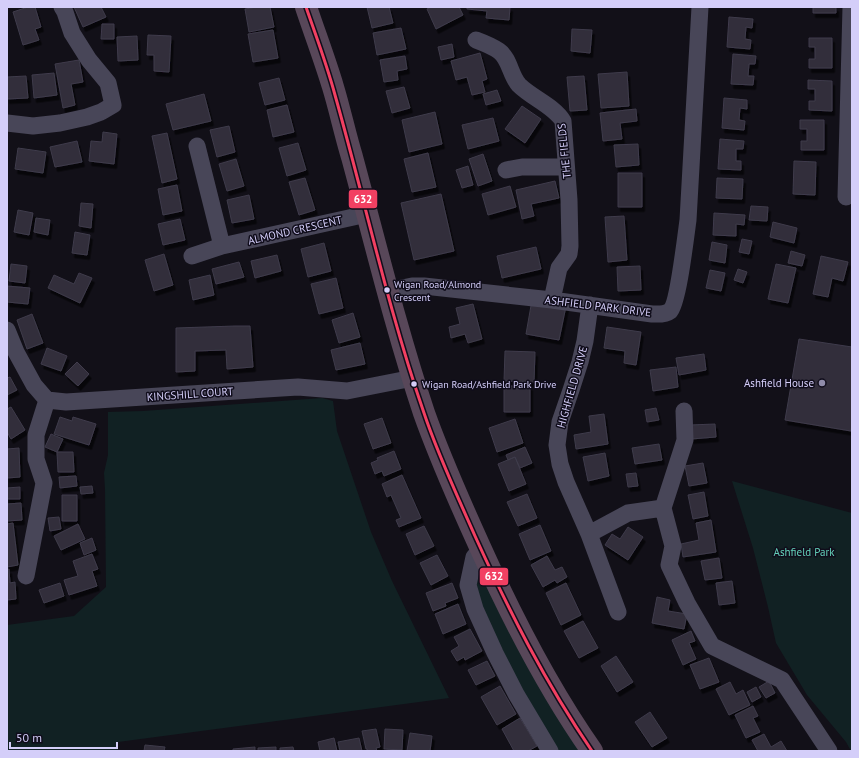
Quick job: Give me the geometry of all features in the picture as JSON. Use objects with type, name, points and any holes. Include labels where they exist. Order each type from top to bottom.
[{"type":"highway","points":[[306,7],[333,87],[413,378],[442,459],[460,504],[511,614],[543,676],[592,751]]},
{"type":"street","points":[[7,123],[33,126],[60,123],[87,117],[101,112],[113,105],[108,84],[89,60],[72,33],[62,7]]},
{"type":"street","name":"ASHFIELD PARK DRIVE","points":[[388,291],[412,286],[424,286],[552,300],[652,314],[666,313],[670,311],[674,302],[688,220],[700,7]]},
{"type":"street","points":[[846,197],[851,7]]},
{"type":"street","name":"THE FIELDS","points":[[476,40],[500,51],[508,62],[519,85],[558,114],[563,124],[569,200],[570,251],[559,268],[552,300]]},
{"type":"street","points":[[197,146],[222,246]]},
{"type":"street","points":[[506,170],[522,167],[566,167]]},
{"type":"street","name":"ALMOND CRESCENT","points":[[192,256],[222,246],[367,214]]},
{"type":"street","name":"HIGHFIELD DRIVE","points":[[590,305],[582,355],[572,390],[560,422],[557,445],[560,464],[566,482],[589,534],[618,612]]},
{"type":"street","points":[[7,330],[16,352],[34,385],[48,400],[36,435],[36,458],[44,483],[26,576]]},
{"type":"street","name":"KINGSHILL COURT","points":[[48,400],[66,402],[298,387],[347,391],[413,378]]},
{"type":"street","points":[[684,411],[685,440],[663,508],[673,546],[669,565],[687,603],[712,646],[782,680],[829,751]]},
{"type":"street","points":[[589,534],[628,513],[663,508]]},
{"type":"street","points":[[481,549],[474,557],[468,585],[475,609],[516,694],[550,751]]},
{"type":"green space","points":[[322,398],[333,401],[337,431],[371,532],[392,581],[449,698],[118,742],[118,751],[7,751],[7,625],[74,616],[106,587],[104,473],[108,455],[108,412],[143,411]]},
{"type":"green space","name":"Ashfield Park","points":[[732,481],[852,513],[852,751],[807,695],[776,643],[753,548]]},
{"type":"green space","points":[[474,557],[592,751],[550,751],[475,609]]},
{"type":"building","points":[[28,7],[35,7],[41,27],[35,29],[39,40],[23,45],[13,12]]},
{"type":"building","points":[[74,7],[101,7],[106,17],[83,27]]},
{"type":"building","points":[[270,7],[274,27],[249,32],[245,9]]},
{"type":"building","points":[[367,7],[389,7],[393,23],[372,28]]},
{"type":"building","points":[[431,7],[459,7],[463,15],[436,29],[427,9]]},
{"type":"building","points":[[467,7],[510,7],[509,20],[486,18],[487,11],[467,9]]},
{"type":"building","points":[[813,7],[836,7],[836,13],[813,13]]},
{"type":"building","points":[[729,17],[753,19],[752,28],[746,27],[745,39],[751,40],[750,49],[727,47]]},
{"type":"building","points":[[102,24],[114,24],[114,39],[101,39]]},
{"type":"building","points":[[401,28],[406,49],[377,55],[373,33]]},
{"type":"building","points":[[572,29],[592,30],[590,53],[571,51]]},
{"type":"building","points":[[273,30],[278,58],[253,62],[248,34]]},
{"type":"building","points":[[148,35],[171,36],[169,72],[154,71],[154,55],[147,55]]},
{"type":"building","points":[[137,36],[138,60],[118,61],[117,37]]},
{"type":"building","points":[[809,38],[832,38],[832,68],[809,68],[809,59],[815,59],[815,47],[809,47]]},
{"type":"building","points":[[452,44],[454,57],[441,60],[438,47]]},
{"type":"building","points":[[480,53],[487,79],[482,81],[485,92],[472,95],[467,77],[456,80],[451,61]]},
{"type":"building","points":[[733,54],[756,56],[755,64],[749,64],[748,76],[754,76],[753,85],[731,84]]},
{"type":"building","points":[[405,56],[407,69],[397,71],[398,80],[384,82],[380,60]]},
{"type":"building","points":[[79,60],[83,82],[71,84],[75,105],[63,108],[55,64]]},
{"type":"building","points":[[627,72],[629,106],[601,108],[598,74]]},
{"type":"building","points":[[54,73],[57,95],[34,98],[32,75]]},
{"type":"building","points":[[26,76],[28,98],[7,99],[7,77]]},
{"type":"building","points":[[584,76],[587,110],[570,111],[567,77]]},
{"type":"building","points":[[279,78],[285,100],[265,105],[259,83]]},
{"type":"building","points":[[808,80],[832,81],[832,111],[809,110],[809,101],[815,101],[815,89],[808,89]]},
{"type":"building","points":[[404,87],[410,108],[392,113],[386,91]]},
{"type":"building","points":[[497,90],[501,101],[486,105],[483,94]]},
{"type":"building","points":[[204,94],[211,121],[173,130],[166,104]]},
{"type":"building","points":[[724,98],[747,100],[747,109],[740,108],[739,120],[745,121],[744,130],[722,128]]},
{"type":"building","points":[[287,105],[294,132],[273,137],[267,110]]},
{"type":"building","points":[[522,106],[541,119],[525,143],[505,129]]},
{"type":"building","points":[[636,109],[637,121],[620,123],[622,139],[603,141],[600,113]]},
{"type":"building","points":[[435,112],[442,144],[409,152],[402,120]]},
{"type":"building","points":[[493,118],[499,141],[468,149],[462,125]]},
{"type":"building","points":[[800,120],[824,120],[824,150],[801,150],[801,141],[807,141],[807,129],[800,129]]},
{"type":"building","points":[[229,126],[235,152],[217,157],[210,130]]},
{"type":"building","points":[[103,132],[117,134],[114,164],[89,161],[91,141],[102,142]]},
{"type":"building","points":[[167,133],[177,179],[162,183],[152,136]]},
{"type":"building","points":[[720,139],[744,141],[743,149],[736,149],[736,161],[741,161],[741,170],[718,169]]},
{"type":"building","points":[[77,141],[82,162],[55,167],[50,147]]},
{"type":"building","points":[[298,143],[306,170],[287,176],[279,148]]},
{"type":"building","points":[[638,144],[639,165],[616,167],[614,145]]},
{"type":"building","points":[[18,148],[46,152],[43,173],[15,169]]},
{"type":"building","points":[[428,153],[436,187],[412,192],[404,159]]},
{"type":"building","points":[[483,154],[492,181],[478,186],[469,159]]},
{"type":"building","points":[[236,159],[244,186],[227,191],[219,164]]},
{"type":"building","points":[[794,161],[816,162],[815,195],[793,194]]},
{"type":"building","points":[[468,166],[473,185],[462,188],[456,170]]},
{"type":"building","points":[[618,173],[642,173],[642,207],[618,207]]},
{"type":"building","points":[[305,178],[315,210],[299,215],[289,182]]},
{"type":"building","points":[[717,178],[743,179],[742,199],[716,198]]},
{"type":"building","points":[[555,181],[559,198],[531,204],[534,216],[522,219],[516,190]]},
{"type":"building","points":[[177,185],[182,211],[163,215],[158,189]]},
{"type":"building","points":[[510,186],[516,207],[488,215],[482,194]]},
{"type":"building","points":[[441,194],[454,251],[414,260],[401,203]]},
{"type":"building","points":[[249,195],[254,219],[232,223],[227,200]]},
{"type":"building","points":[[81,203],[93,204],[91,228],[79,226]]},
{"type":"building","points":[[751,206],[768,207],[767,221],[749,220]]},
{"type":"building","points":[[18,210],[33,213],[29,235],[14,232]]},
{"type":"building","points":[[714,213],[745,215],[744,225],[736,224],[736,236],[713,235]]},
{"type":"building","points":[[624,216],[627,260],[608,262],[605,217]]},
{"type":"building","points":[[36,218],[50,220],[48,235],[34,232]]},
{"type":"building","points":[[180,219],[185,240],[163,245],[158,224]]},
{"type":"building","points":[[773,222],[797,228],[794,243],[770,237]]},
{"type":"building","points":[[75,232],[90,235],[87,255],[72,253]]},
{"type":"building","points":[[742,239],[752,241],[749,254],[739,252]]},
{"type":"building","points":[[712,242],[727,245],[725,263],[709,260]]},
{"type":"building","points":[[324,243],[331,271],[308,277],[301,249]]},
{"type":"building","points":[[536,247],[541,269],[502,278],[497,256]]},
{"type":"building","points":[[791,251],[805,255],[802,266],[788,263]]},
{"type":"building","points":[[164,254],[173,285],[154,291],[145,260]]},
{"type":"building","points":[[277,255],[281,271],[255,278],[251,261]]},
{"type":"building","points":[[821,256],[848,262],[843,281],[832,278],[828,297],[813,294]]},
{"type":"building","points":[[239,262],[244,277],[216,284],[212,269]]},
{"type":"building","points":[[11,264],[27,266],[25,283],[9,281]]},
{"type":"building","points":[[776,264],[796,268],[788,303],[768,299]]},
{"type":"building","points":[[640,266],[641,290],[618,291],[617,267]]},
{"type":"building","points":[[738,269],[747,272],[743,283],[734,280]]},
{"type":"building","points":[[710,270],[725,273],[721,291],[706,288]]},
{"type":"building","points":[[79,273],[92,278],[80,303],[48,288],[54,275],[74,284]]},
{"type":"building","points":[[210,275],[214,295],[193,300],[189,280]]},
{"type":"building","points":[[336,278],[343,308],[319,314],[311,284]]},
{"type":"building","points":[[7,286],[30,288],[28,304],[7,302]]},
{"type":"building","points":[[532,300],[566,306],[559,340],[526,334]]},
{"type":"building","points":[[473,304],[482,339],[468,343],[465,334],[451,338],[449,327],[460,324],[456,308]]},
{"type":"building","points":[[353,313],[360,337],[339,343],[332,320]]},
{"type":"building","points":[[32,314],[43,343],[27,349],[17,320]]},
{"type":"building","points":[[250,326],[253,367],[227,369],[226,350],[195,351],[195,371],[176,372],[176,328]]},
{"type":"building","points":[[607,327],[641,332],[636,365],[624,363],[625,351],[604,348]]},
{"type":"building","name":"Ashfield House","points":[[799,339],[852,347],[851,431],[785,420]]},
{"type":"building","points":[[360,343],[365,364],[336,370],[331,350]]},
{"type":"building","points":[[47,348],[67,356],[61,371],[41,364]]},
{"type":"building","points":[[505,351],[535,352],[534,382],[504,381]]},
{"type":"building","points":[[704,354],[706,370],[679,375],[676,358]]},
{"type":"building","points":[[77,362],[89,374],[78,386],[65,374]]},
{"type":"building","points":[[676,367],[678,387],[653,391],[650,370]]},
{"type":"building","points":[[10,377],[17,390],[7,395],[7,378]]},
{"type":"building","points":[[504,386],[530,386],[530,412],[504,412]]},
{"type":"building","points":[[11,407],[25,430],[11,439],[7,432],[7,409]]},
{"type":"building","points":[[656,408],[659,420],[647,422],[645,410]]},
{"type":"building","points":[[604,414],[608,444],[576,449],[574,435],[591,432],[589,416]]},
{"type":"building","points":[[60,417],[72,421],[73,417],[96,424],[89,445],[54,434]]},
{"type":"building","points":[[382,418],[391,443],[373,449],[364,424]]},
{"type":"building","points":[[515,419],[523,443],[497,452],[489,428]]},
{"type":"building","points":[[715,424],[716,437],[691,439],[690,425]]},
{"type":"building","points":[[51,434],[63,439],[57,452],[45,447]]},
{"type":"building","points":[[659,444],[662,460],[635,464],[632,448]]},
{"type":"building","points":[[525,447],[532,463],[520,468],[515,457],[508,460],[506,455]]},
{"type":"building","points":[[19,448],[20,477],[7,478],[7,449]]},
{"type":"building","points":[[394,451],[401,469],[384,476],[382,471],[375,474],[371,463],[378,460],[377,458]]},
{"type":"building","points":[[57,452],[73,452],[74,472],[58,472]]},
{"type":"building","points":[[605,453],[609,476],[588,481],[583,457]]},
{"type":"building","points":[[515,457],[526,484],[509,491],[498,464]]},
{"type":"building","points":[[703,463],[707,483],[689,486],[685,466]]},
{"type":"building","points":[[636,473],[638,486],[628,487],[626,474]]},
{"type":"building","points":[[402,475],[421,518],[399,527],[396,520],[401,518],[391,495],[387,497],[382,484]]},
{"type":"building","points":[[76,476],[77,486],[60,488],[59,477]]},
{"type":"building","points":[[92,486],[93,493],[81,494],[80,487]]},
{"type":"building","points":[[20,487],[20,499],[7,499],[7,488]]},
{"type":"building","points":[[704,492],[708,516],[693,519],[688,495]]},
{"type":"building","points":[[527,494],[537,518],[518,526],[507,502]]},
{"type":"building","points":[[62,495],[77,495],[77,521],[62,521]]},
{"type":"building","points":[[21,503],[22,520],[7,521],[7,504]]},
{"type":"building","points":[[59,517],[61,529],[50,531],[48,518]]},
{"type":"building","points":[[711,520],[716,552],[683,557],[681,544],[699,540],[696,523]]},
{"type":"building","points":[[13,523],[18,565],[7,567],[7,524]]},
{"type":"building","points":[[78,524],[85,539],[61,550],[54,536]]},
{"type":"building","points":[[540,525],[551,551],[530,560],[519,534]]},
{"type":"building","points":[[424,526],[434,546],[415,555],[406,534]]},
{"type":"building","points":[[628,527],[643,537],[628,560],[605,545],[612,534],[620,539]]},
{"type":"building","points":[[92,538],[96,550],[84,555],[80,543]]},
{"type":"building","points":[[92,554],[98,569],[92,571],[97,586],[69,595],[64,580],[78,576],[73,561]]},
{"type":"building","points":[[437,555],[448,576],[431,585],[420,563]]},
{"type":"building","points":[[547,556],[555,570],[562,567],[567,577],[557,583],[555,580],[543,587],[531,565]]},
{"type":"building","points":[[719,558],[722,578],[705,580],[701,561]]},
{"type":"building","points":[[9,569],[10,583],[15,582],[16,599],[7,600],[7,570]]},
{"type":"building","points":[[732,581],[735,603],[719,605],[716,583]]},
{"type":"building","points":[[60,583],[64,596],[44,603],[39,590]]},
{"type":"building","points":[[452,583],[458,598],[445,603],[446,606],[433,611],[426,593]]},
{"type":"building","points":[[566,583],[581,615],[561,625],[546,593]]},
{"type":"building","points":[[657,597],[670,600],[668,611],[687,614],[684,629],[652,623]]},
{"type":"building","points":[[458,604],[466,624],[443,634],[435,614]]},
{"type":"building","points":[[583,621],[598,648],[579,658],[564,631]]},
{"type":"building","points":[[470,629],[482,651],[465,660],[464,657],[457,661],[451,651],[459,646],[454,637]]},
{"type":"building","points":[[691,631],[695,641],[689,643],[696,659],[683,665],[672,640]]},
{"type":"building","points":[[616,656],[633,682],[617,692],[601,666]]},
{"type":"building","points":[[709,658],[719,682],[700,689],[690,665]]},
{"type":"building","points":[[487,661],[495,676],[476,685],[468,670]]},
{"type":"building","points":[[769,681],[775,693],[766,698],[759,687]]},
{"type":"building","points":[[730,682],[736,694],[743,690],[750,705],[729,715],[716,689]]},
{"type":"building","points":[[500,686],[516,714],[497,725],[481,697]]},
{"type":"building","points":[[756,687],[761,697],[752,702],[747,692]]},
{"type":"building","points":[[753,706],[758,716],[753,718],[760,732],[746,738],[735,715]]},
{"type":"building","points":[[650,712],[667,738],[652,747],[635,722]]},
{"type":"building","points":[[520,718],[537,746],[528,751],[514,751],[502,729]]},
{"type":"building","points":[[376,729],[380,747],[376,748],[377,751],[368,751],[366,749],[362,731]]},
{"type":"building","points":[[385,729],[403,730],[402,750],[384,749]]},
{"type":"building","points":[[410,733],[432,736],[430,751],[407,751]]},
{"type":"building","points":[[764,734],[771,747],[781,741],[787,751],[758,751],[752,740]]},
{"type":"building","points":[[334,738],[337,751],[320,751],[318,742]]},
{"type":"building","points":[[359,738],[362,751],[340,751],[338,742]]},
{"type":"building","points":[[145,745],[165,747],[164,751],[144,751]]},
{"type":"building","points":[[255,747],[255,751],[233,751],[233,749]]},
{"type":"building","points":[[276,747],[276,751],[258,751],[258,748]]},
{"type":"building","points":[[293,747],[294,751],[280,751],[280,748]]},
{"type":"transit line","name":"632","points":[[306,7],[332,84],[399,334],[435,444],[501,592],[543,672],[592,751]]},
{"type":"place","name":"Wigan Road/Almond Crescent","points":[[387,290]]},
{"type":"place","name":"Ashfield House","points":[[822,383]]},
{"type":"place","name":"Wigan Road/Ashfield Park Drive","points":[[414,384]]}]
